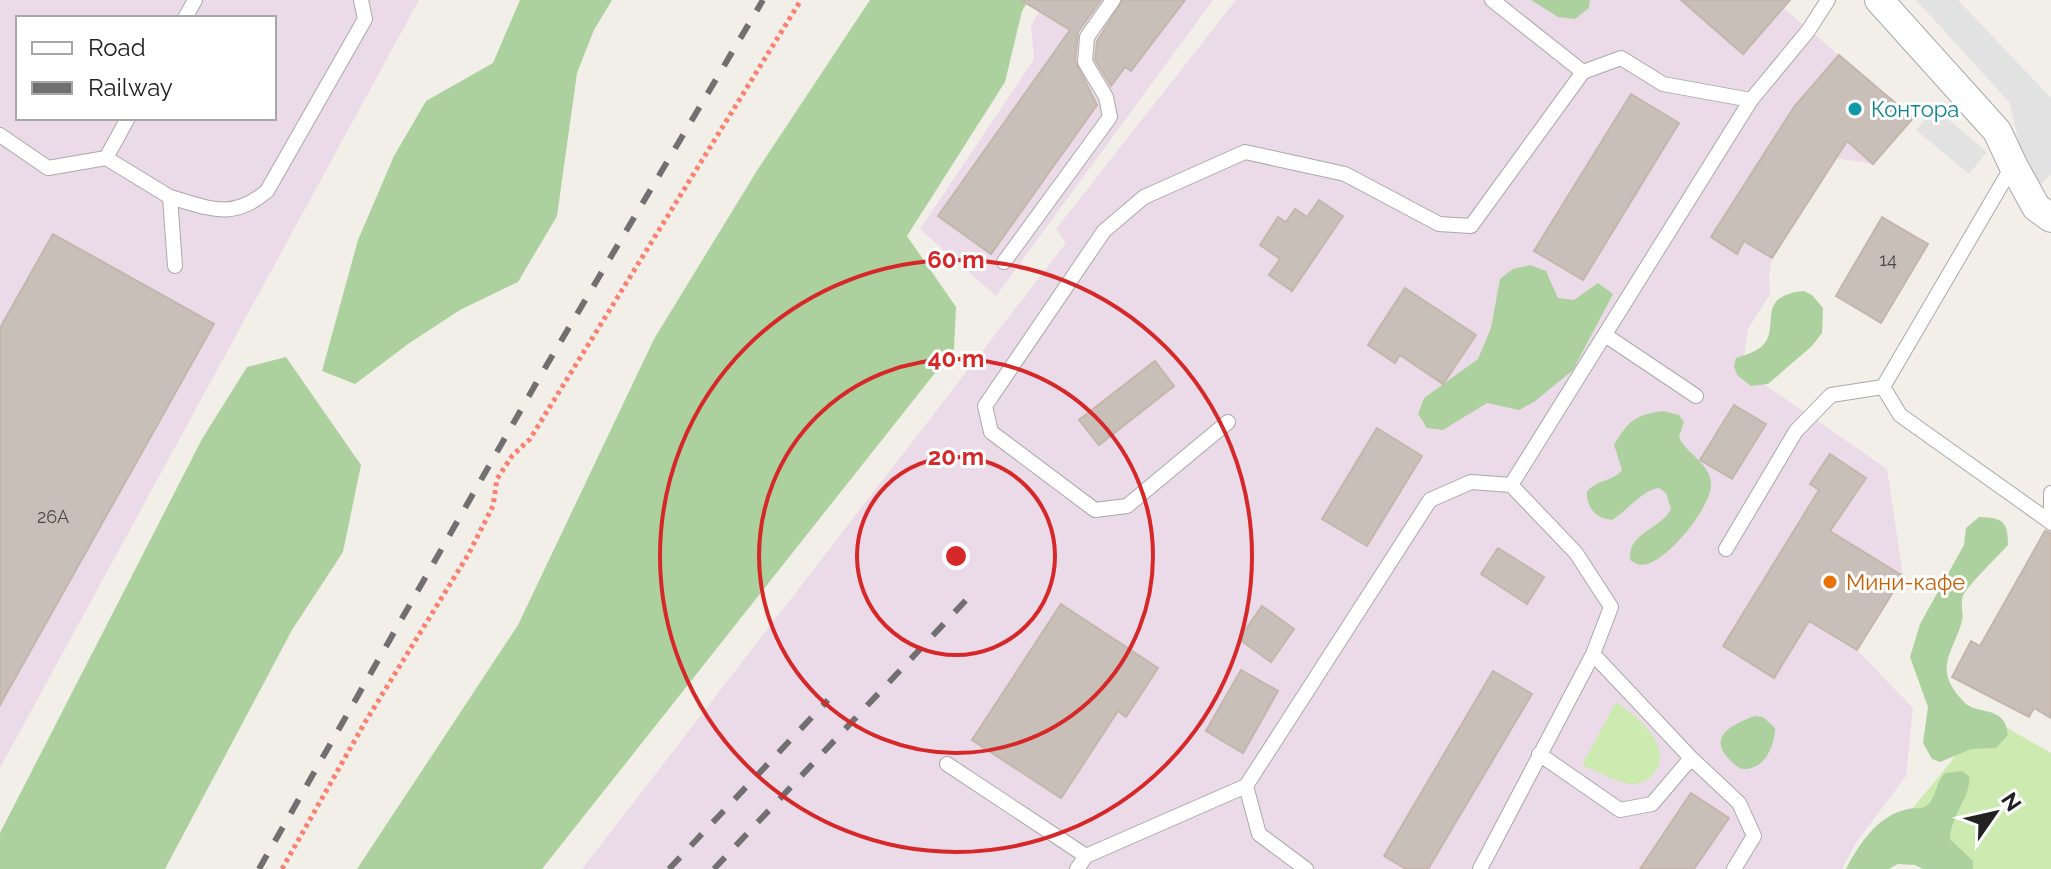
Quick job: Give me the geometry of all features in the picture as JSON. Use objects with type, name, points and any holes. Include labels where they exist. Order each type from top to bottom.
[{"type":"street","points":[[1879,0],[1997,131],[2036,207],[2051,218]]},
{"type":"lane","points":[[0,135],[48,168],[106,158],[170,197],[221,212],[253,203],[267,191],[365,19],[361,0]]},
{"type":"lane","points":[[1004,262],[1110,117],[1106,97],[1085,62],[1087,37],[1113,0]]},
{"type":"lane","points":[[1492,0],[1583,72]]},
{"type":"lane","points":[[1511,485],[1751,100],[1808,31],[1828,0]]},
{"type":"lane","points":[[1228,422],[1127,506],[1095,510],[991,432],[985,406],[1104,231],[1144,197],[1245,152],[1345,174],[1439,224],[1471,226],[1583,72],[1621,58],[1663,84],[1751,100]]},
{"type":"lane","points":[[106,158],[127,120]]},
{"type":"lane","points":[[1883,387],[2013,165]]},
{"type":"lane","points":[[170,197],[175,266]]},
{"type":"lane","points":[[1605,335],[1696,396]]},
{"type":"lane","points":[[1883,387],[1900,415],[2050,522]]},
{"type":"lane","points":[[1726,549],[1796,431],[1831,395],[1883,387]]},
{"type":"lane","points":[[1077,869],[1086,856],[1246,786],[1430,500],[1471,482],[1511,485],[1576,553],[1611,607],[1593,654],[1480,869]]},
{"type":"lane","points":[[2050,522],[2051,493]]},
{"type":"lane","points":[[1593,654],[1691,758],[1739,803],[1754,836],[1734,869]]},
{"type":"lane","points":[[1539,754],[1620,810],[1652,804],[1691,758]]},
{"type":"lane","points":[[947,764],[1086,856]]},
{"type":"lane","points":[[1246,786],[1259,834],[1306,869]]},
{"type":"path","points":[[282,869],[364,724],[468,555],[493,506],[497,479],[512,456],[530,439],[801,0]]},
{"type":"shaded area","points":[[0,0],[419,0],[0,768]]},
{"type":"shaded area","points":[[1046,0],[1213,0],[996,296],[920,229],[1034,59],[1031,26]]},
{"type":"shaded area","points":[[1236,0],[1774,0],[1913,118],[1873,164],[1836,158],[1772,258],[1770,294],[1748,329],[1742,369],[1887,469],[1903,576],[1857,650],[1913,708],[1906,776],[1856,843],[1842,869],[582,869],[1066,243],[1056,229]]},
{"type":"shaded area","points":[[1916,0],[1958,0],[2051,98],[2051,174],[2038,187],[2025,170],[2010,103]]},
{"type":"shaded area","points":[[1935,108],[1987,152],[1969,174],[1916,130]]},
{"type":"green space","points":[[520,0],[612,0],[594,30],[577,73],[557,216],[518,282],[460,310],[355,384],[322,371],[358,240],[394,156],[426,101],[493,63]]},
{"type":"green space","points":[[870,0],[1029,0],[1022,11],[1005,82],[907,236],[956,307],[954,349],[542,869],[357,869],[518,625],[654,339],[758,169]]},
{"type":"green space","points":[[1531,0],[1590,0],[1589,8],[1575,19],[1558,17]]},
{"type":"green space","points":[[1530,265],[1546,271],[1558,298],[1574,300],[1598,283],[1613,294],[1573,370],[1534,402],[1519,410],[1487,403],[1443,430],[1427,428],[1418,414],[1424,398],[1478,359],[1491,328],[1500,279],[1513,269]]},
{"type":"green space","points":[[1804,291],[1823,308],[1822,333],[1812,346],[1768,384],[1751,386],[1737,375],[1734,366],[1736,358],[1758,349],[1767,340],[1773,306],[1778,299]]},
{"type":"green space","points":[[286,357],[361,465],[343,552],[292,630],[165,869],[0,869],[0,833],[202,439],[247,367]]},
{"type":"green space","points":[[1663,411],[1679,415],[1684,422],[1679,437],[1707,470],[1710,493],[1697,517],[1677,542],[1656,560],[1640,565],[1630,560],[1631,551],[1639,537],[1660,522],[1671,509],[1666,493],[1659,488],[1647,493],[1612,520],[1594,512],[1588,503],[1587,492],[1622,470],[1614,445],[1629,424],[1646,414]]},
{"type":"green space","points":[[1979,517],[2002,522],[2007,530],[2008,545],[1963,596],[1962,621],[1950,652],[1948,679],[1969,706],[2002,718],[2008,735],[1996,748],[1971,749],[1940,762],[1932,759],[1923,743],[1928,707],[1910,657],[1920,624],[1964,545],[1966,528]]},
{"type":"green space","points":[[1616,702],[1644,725],[1658,745],[1659,766],[1652,776],[1638,783],[1623,783],[1582,765]]},
{"type":"green space","points":[[1983,714],[2051,753],[2051,869],[1930,869],[1894,831],[1950,763]]},
{"type":"green space","points":[[1755,716],[1763,717],[1775,728],[1773,742],[1763,761],[1743,769],[1722,750],[1722,736],[1733,726]]},
{"type":"green space","points":[[1962,771],[1969,776],[1969,783],[1950,839],[1973,861],[1973,869],[1923,869],[1898,864],[1889,869],[1846,869],[1863,841],[1887,817],[1910,808],[1926,806],[1945,773]]},
{"type":"building","points":[[1021,0],[1101,0],[1078,32],[1075,61],[1097,105],[991,254],[938,216],[1070,30]]},
{"type":"building","points":[[1123,0],[1185,0],[1131,71],[1125,67],[1111,86],[1095,60],[1097,41]]},
{"type":"building","points":[[1681,0],[1790,0],[1743,54]]},
{"type":"building","points":[[1839,55],[1913,118],[1873,164],[1847,141],[1772,258],[1744,241],[1737,254],[1711,237],[1794,107]]},
{"type":"building","points":[[1631,94],[1679,123],[1583,280],[1534,251]]},
{"type":"building","points":[[1319,200],[1343,216],[1292,291],[1269,275],[1280,259],[1260,245],[1278,217],[1286,222],[1295,209],[1307,217]]},
{"type":"building","points":[[1882,217],[1928,244],[1881,323],[1836,296]]},
{"type":"building","points":[[53,234],[214,324],[0,705],[0,328]]},
{"type":"building","points":[[1405,288],[1476,335],[1443,384],[1400,355],[1395,363],[1368,345]]},
{"type":"building","points":[[1155,361],[1174,386],[1099,445],[1079,420]]},
{"type":"building","points":[[1734,405],[1766,424],[1732,479],[1700,460]]},
{"type":"building","points":[[1377,428],[1422,456],[1367,546],[1322,519]]},
{"type":"building","name":"Мини-кафе","points":[[1830,454],[1866,478],[1830,531],[1903,576],[1857,650],[1809,621],[1774,678],[1723,646],[1819,490],[1810,484]]},
{"type":"building","points":[[2045,531],[2051,533],[2051,718],[2034,708],[2029,717],[1952,677],[1971,641],[1980,646]]},
{"type":"building","points":[[1498,548],[1544,577],[1527,604],[1481,574]]},
{"type":"building","points":[[1061,604],[1158,668],[1126,717],[1118,711],[1061,798],[972,740]]},
{"type":"building","points":[[1262,606],[1294,629],[1271,662],[1239,639]]},
{"type":"building","points":[[1241,670],[1278,691],[1243,753],[1206,731]]},
{"type":"building","points":[[1493,671],[1532,694],[1428,869],[1406,869],[1384,856]]},
{"type":"building","points":[[1691,793],[1729,818],[1694,869],[1640,869]]},
{"type":"railway","points":[[259,869],[542,373],[763,0]]},
{"type":"railway","points":[[714,869],[968,598]]},
{"type":"railway","points":[[669,869],[828,700]]},
{"type":"place","name":"Контора","points":[[1855,109]]},
{"type":"place","name":"Мини-кафе","points":[[1830,582]]}]
